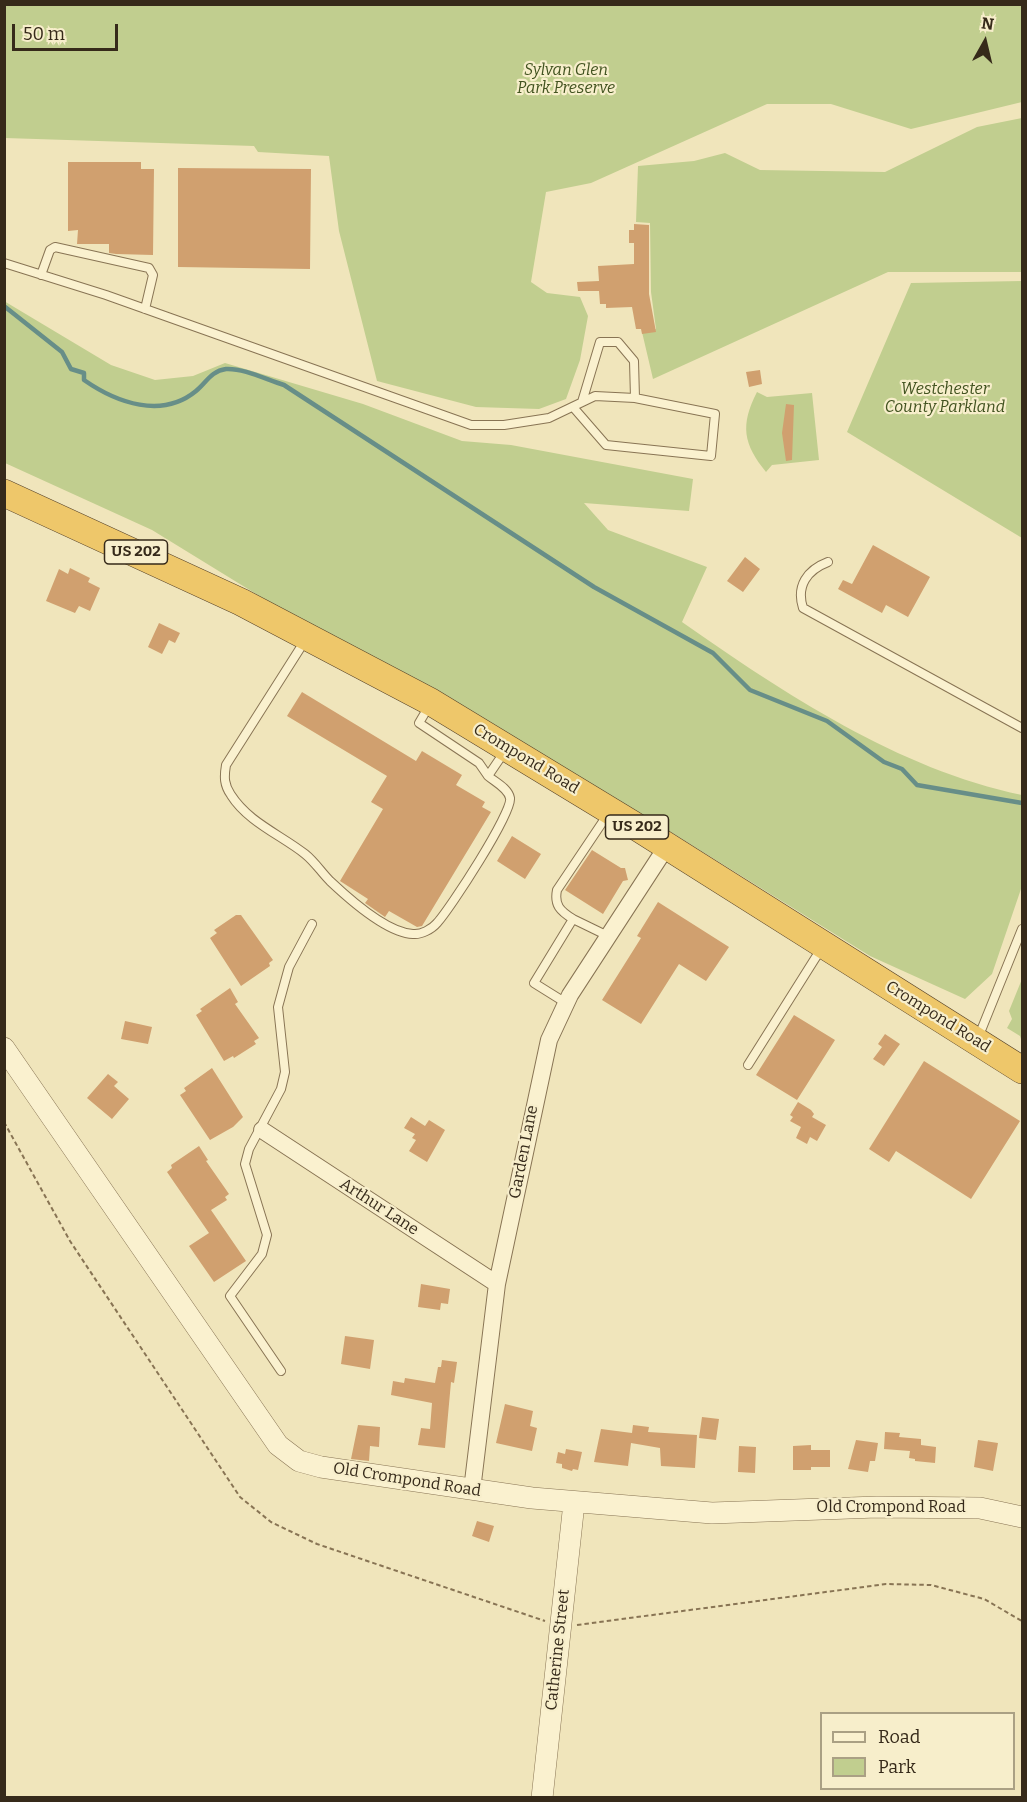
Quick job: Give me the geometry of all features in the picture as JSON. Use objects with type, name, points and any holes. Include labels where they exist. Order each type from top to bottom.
[{"type":"highway","name":"Crompond Road","points":[[4,493],[138,553],[308,636],[431,702],[610,810],[822,946],[1023,1070]]},
{"type":"street","name":"Garden Lane","points":[[472,1490],[497,1284],[542,1064],[549,1040],[566,1003],[667,846]]},
{"type":"street","name":"Old Crompond Road","points":[[4,1048],[278,1445],[299,1461],[321,1467],[574,1503],[712,1513],[877,1507],[980,1508],[1023,1517]]},
{"type":"street","name":"Arthur Lane","points":[[262,1130],[497,1284]]},
{"type":"street","name":"Catherine Street","points":[[542,1797],[574,1503]]},
{"type":"lane","points":[[41,275],[50,250],[55,247],[149,268],[153,275],[145,309]]},
{"type":"lane","points":[[4,263],[145,309],[471,426],[504,425],[549,418],[573,406],[595,396],[635,398],[715,414],[711,456],[606,445],[573,406]]},
{"type":"lane","points":[[582,402],[600,342],[618,342],[634,361],[635,398]]},
{"type":"lane","points":[[828,562],[812,571],[804,579],[800,599],[803,608],[1023,728]]},
{"type":"lane","points":[[308,636],[225,765],[223,781],[230,795],[243,809],[315,862],[329,879],[359,907],[400,931],[414,935],[437,924],[478,862],[508,810],[510,799],[507,791],[488,776],[478,763],[419,723],[431,702]]},
{"type":"lane","points":[[488,776],[508,747]]},
{"type":"lane","points":[[608,936],[573,919],[558,907],[555,899],[557,890],[610,810]]},
{"type":"lane","points":[[566,1003],[534,983],[573,919]]},
{"type":"lane","points":[[281,1371],[230,1296],[262,1254],[267,1235],[245,1164],[249,1149],[262,1130],[281,1089],[285,1072],[278,1007],[282,988],[298,947],[312,924]]},
{"type":"lane","points":[[976,1041],[1023,929]]},
{"type":"lane","points":[[748,1065],[822,946]]},
{"type":"green space","name":"Sylvan Glen Park Preserve","points":[[5,4],[1022,5],[1022,102],[911,129],[831,104],[767,104],[591,183],[546,192],[531,282],[547,293],[580,297],[588,316],[580,360],[566,399],[539,409],[476,407],[377,381],[339,231],[329,156],[258,152],[254,146],[5,138]]},
{"type":"green space","points":[[1022,118],[1022,272],[888,272],[653,379],[642,332],[656,329],[651,292],[650,223],[636,222],[638,166],[694,161],[725,153],[760,170],[885,172],[977,127]]},
{"type":"green space","name":"Westchester County Parkland","points":[[1022,281],[1022,538],[847,432],[911,283]]},
{"type":"green space","points":[[4,301],[111,365],[155,380],[193,376],[225,363],[363,404],[462,441],[511,445],[693,479],[689,511],[584,503],[608,530],[707,567],[682,622],[761,676],[844,726],[887,748],[976,783],[1022,795],[1022,886],[992,974],[965,999],[870,956],[674,834],[261,597],[152,530],[5,463]]},
{"type":"green space","points":[[757,392],[767,397],[812,393],[819,460],[772,465],[766,472],[752,452],[746,434],[748,414]]},
{"type":"green space","points":[[1022,979],[1022,1042],[1020,1036],[1007,1028],[1012,1019],[1009,1011]]},
{"type":"building","points":[[68,162],[141,162],[141,169],[154,169],[153,255],[109,253],[109,244],[77,244],[78,230],[68,231]]},
{"type":"building","points":[[178,168],[311,169],[310,269],[178,267]]},
{"type":"building","points":[[634,224],[649,225],[649,294],[656,332],[642,334],[641,329],[636,329],[632,307],[606,308],[606,304],[600,304],[599,291],[578,291],[577,282],[599,281],[598,266],[634,264],[634,243],[629,243],[629,230],[634,230]]},
{"type":"building","points":[[760,370],[762,384],[749,387],[746,372]]},
{"type":"building","points":[[786,404],[794,405],[792,460],[786,461],[782,433]]},
{"type":"building","points":[[873,545],[930,577],[908,617],[886,605],[882,613],[838,589],[843,580],[852,584]]},
{"type":"building","points":[[745,557],[760,569],[743,592],[727,581]]},
{"type":"building","points":[[70,568],[90,578],[88,582],[100,588],[90,611],[79,606],[75,613],[46,601],[59,569],[68,574]]},
{"type":"building","points":[[159,623],[180,633],[175,643],[169,640],[162,654],[148,647]]},
{"type":"building","points":[[302,692],[416,761],[422,751],[462,775],[456,785],[485,802],[482,807],[491,812],[422,926],[417,927],[389,911],[385,917],[365,903],[368,899],[340,881],[383,809],[371,802],[387,776],[287,716]]},
{"type":"building","points":[[512,836],[541,854],[525,879],[497,861]]},
{"type":"building","points":[[592,850],[621,868],[625,868],[628,880],[623,881],[603,914],[565,890]]},
{"type":"building","points":[[658,902],[729,947],[706,981],[679,964],[641,1024],[602,1000],[641,938],[637,936]]},
{"type":"building","points":[[236,915],[241,915],[273,960],[269,963],[270,966],[241,986],[210,938],[217,933],[214,930]]},
{"type":"building","points":[[230,988],[238,1002],[235,1004],[259,1038],[254,1041],[256,1044],[234,1058],[233,1056],[224,1061],[196,1015],[202,1011],[200,1009]]},
{"type":"building","points":[[794,1015],[835,1040],[797,1100],[756,1075]]},
{"type":"building","points":[[125,1021],[152,1027],[148,1044],[121,1039]]},
{"type":"building","points":[[885,1034],[900,1044],[884,1066],[873,1059],[882,1047],[878,1044]]},
{"type":"building","points":[[924,1061],[1020,1121],[971,1199],[896,1151],[889,1162],[869,1149]]},
{"type":"building","points":[[212,1068],[243,1117],[233,1127],[210,1140],[180,1095],[186,1091],[184,1088]]},
{"type":"building","points":[[108,1074],[118,1082],[114,1086],[129,1099],[112,1119],[87,1098]]},
{"type":"building","points":[[798,1102],[811,1110],[814,1114],[812,1117],[826,1125],[817,1141],[810,1137],[807,1144],[796,1138],[801,1127],[790,1121],[793,1117],[790,1115]]},
{"type":"building","points":[[411,1117],[425,1126],[429,1120],[445,1130],[427,1162],[409,1151],[416,1140],[412,1138],[415,1134],[404,1128]]},
{"type":"building","points":[[199,1146],[208,1160],[206,1161],[229,1194],[225,1197],[227,1200],[211,1210],[246,1261],[214,1282],[189,1246],[209,1233],[167,1172],[172,1168],[171,1165]]},
{"type":"building","points":[[421,1284],[450,1289],[448,1304],[441,1303],[440,1310],[418,1307]]},
{"type":"building","points":[[345,1336],[374,1340],[370,1369],[341,1364]]},
{"type":"building","points":[[442,1360],[457,1362],[454,1383],[451,1382],[445,1448],[418,1445],[421,1428],[430,1429],[432,1403],[391,1395],[393,1381],[404,1383],[405,1378],[435,1383]]},
{"type":"building","points":[[505,1404],[533,1411],[530,1426],[537,1428],[532,1451],[496,1443]]},
{"type":"building","points":[[702,1417],[719,1419],[716,1440],[699,1438]]},
{"type":"building","points":[[358,1425],[380,1427],[379,1447],[370,1446],[369,1461],[351,1459]]},
{"type":"building","points":[[633,1425],[649,1427],[648,1432],[697,1435],[695,1468],[661,1466],[660,1448],[631,1443],[628,1466],[594,1462],[601,1429],[632,1433]]},
{"type":"building","points":[[885,1432],[900,1433],[899,1437],[921,1439],[921,1445],[936,1447],[935,1463],[915,1461],[909,1458],[910,1451],[884,1449]]},
{"type":"building","points":[[856,1440],[878,1443],[875,1461],[870,1461],[868,1472],[848,1469]]},
{"type":"building","points":[[978,1440],[998,1443],[993,1471],[974,1467]]},
{"type":"building","points":[[811,1445],[811,1450],[830,1450],[830,1467],[793,1470],[793,1446]]},
{"type":"building","points":[[739,1446],[756,1447],[755,1473],[738,1472]]},
{"type":"building","points":[[566,1449],[582,1452],[578,1470],[562,1468],[562,1464],[556,1463],[558,1452],[565,1454]]},
{"type":"building","points":[[477,1521],[494,1526],[489,1542],[472,1536]]},
{"type":"waterway","points":[[4,306],[62,352],[71,369],[84,373],[84,380],[125,401],[154,406],[183,400],[213,375],[226,369],[248,372],[284,385],[594,587],[713,653],[750,690],[827,721],[884,762],[902,769],[917,785],[1022,803]]}]
